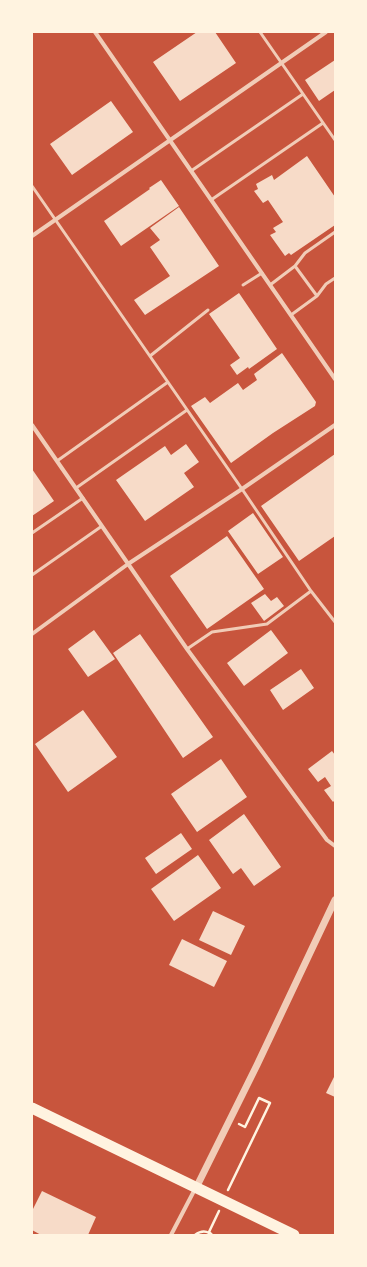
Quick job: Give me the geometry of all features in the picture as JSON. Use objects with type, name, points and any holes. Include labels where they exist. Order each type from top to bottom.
[{"type":"highway","points":[[32,1108],[294,1235]]},
{"type":"street","points":[[95,32],[335,378]]},
{"type":"street","points":[[32,236],[326,32]]},
{"type":"street","points":[[32,425],[187,649],[327,840],[335,846]]},
{"type":"street","points":[[32,634],[128,564],[242,489],[335,425]]},
{"type":"street","points":[[171,1235],[196,1188],[257,1064],[335,900]]},
{"type":"lane","points":[[260,32],[335,140]]},
{"type":"lane","points":[[191,171],[303,94]]},
{"type":"lane","points":[[211,200],[323,123]]},
{"type":"lane","points":[[32,186],[311,591],[335,622]]},
{"type":"lane","points":[[270,285],[295,266],[305,253],[335,232]]},
{"type":"lane","points":[[295,266],[317,296]]},
{"type":"lane","points":[[243,285],[262,273]]},
{"type":"lane","points":[[291,315],[317,296],[326,284],[335,278]]},
{"type":"lane","points":[[150,356],[208,310]]},
{"type":"lane","points":[[57,461],[168,382]]},
{"type":"lane","points":[[76,488],[187,410]]},
{"type":"lane","points":[[32,533],[83,498]]},
{"type":"lane","points":[[32,575],[102,526]]},
{"type":"lane","points":[[187,649],[212,632],[266,624],[311,591]]},
{"type":"path","points":[[226,1196],[270,1103],[260,1098],[245,1127]]},
{"type":"path","points":[[212,1235],[209,1232],[219,1211]]},
{"type":"path","points":[[195,1235],[199,1232],[206,1231],[212,1235]]},
{"type":"building","points":[[197,32],[215,32],[236,63],[180,101],[153,62]]},
{"type":"building","points":[[335,60],[335,90],[319,101],[305,80]]},
{"type":"building","points":[[111,101],[133,132],[72,175],[50,144]]},
{"type":"building","points":[[307,156],[335,197],[335,225],[291,255],[289,253],[285,256],[270,235],[276,232],[273,228],[283,222],[268,200],[263,203],[254,191],[258,189],[256,184],[272,175],[274,180]]},
{"type":"building","points":[[161,180],[179,206],[121,246],[104,221]]},
{"type":"building","points":[[179,207],[219,266],[145,315],[134,300],[170,276],[150,247],[160,240],[150,228]]},
{"type":"building","points":[[239,293],[277,349],[249,369],[248,367],[237,375],[230,365],[240,358],[209,314]]},
{"type":"building","points":[[282,353],[316,402],[315,406],[273,433],[231,463],[191,406],[205,397],[210,403],[238,383],[243,390],[257,380],[254,374]]},
{"type":"building","points":[[186,444],[199,462],[184,473],[194,487],[145,521],[116,480],[165,446],[171,455]]},
{"type":"building","points":[[335,454],[335,536],[299,561],[261,506]]},
{"type":"building","points":[[32,469],[54,501],[32,516]]},
{"type":"building","points":[[253,513],[283,557],[258,574],[228,531]]},
{"type":"building","points":[[227,536],[264,589],[207,629],[170,576]]},
{"type":"building","points":[[265,594],[271,601],[277,597],[284,606],[264,621],[251,603]]},
{"type":"building","points":[[94,630],[115,659],[88,677],[68,649]]},
{"type":"building","points":[[271,630],[288,653],[244,686],[227,663]]},
{"type":"building","points":[[140,634],[213,737],[183,758],[113,653]]},
{"type":"building","points":[[301,669],[314,688],[283,710],[270,690]]},
{"type":"building","points":[[83,710],[117,757],[68,792],[35,744]]},
{"type":"building","points":[[332,751],[335,755],[335,800],[333,802],[324,790],[331,786],[325,777],[318,782],[308,769]]},
{"type":"building","points":[[221,759],[247,797],[197,832],[171,794]]},
{"type":"building","points":[[244,814],[281,867],[254,886],[241,868],[233,874],[209,840]]},
{"type":"building","points":[[181,833],[192,849],[156,874],[145,858]]},
{"type":"building","points":[[198,855],[221,888],[174,921],[151,889]]},
{"type":"building","points":[[213,911],[245,926],[231,955],[199,940]]},
{"type":"building","points":[[182,939],[227,961],[214,987],[169,965]]},
{"type":"building","points":[[335,1075],[335,1097],[326,1093]]},
{"type":"building","points":[[42,1191],[96,1217],[88,1235],[41,1235],[32,1230],[32,1211]]}]
